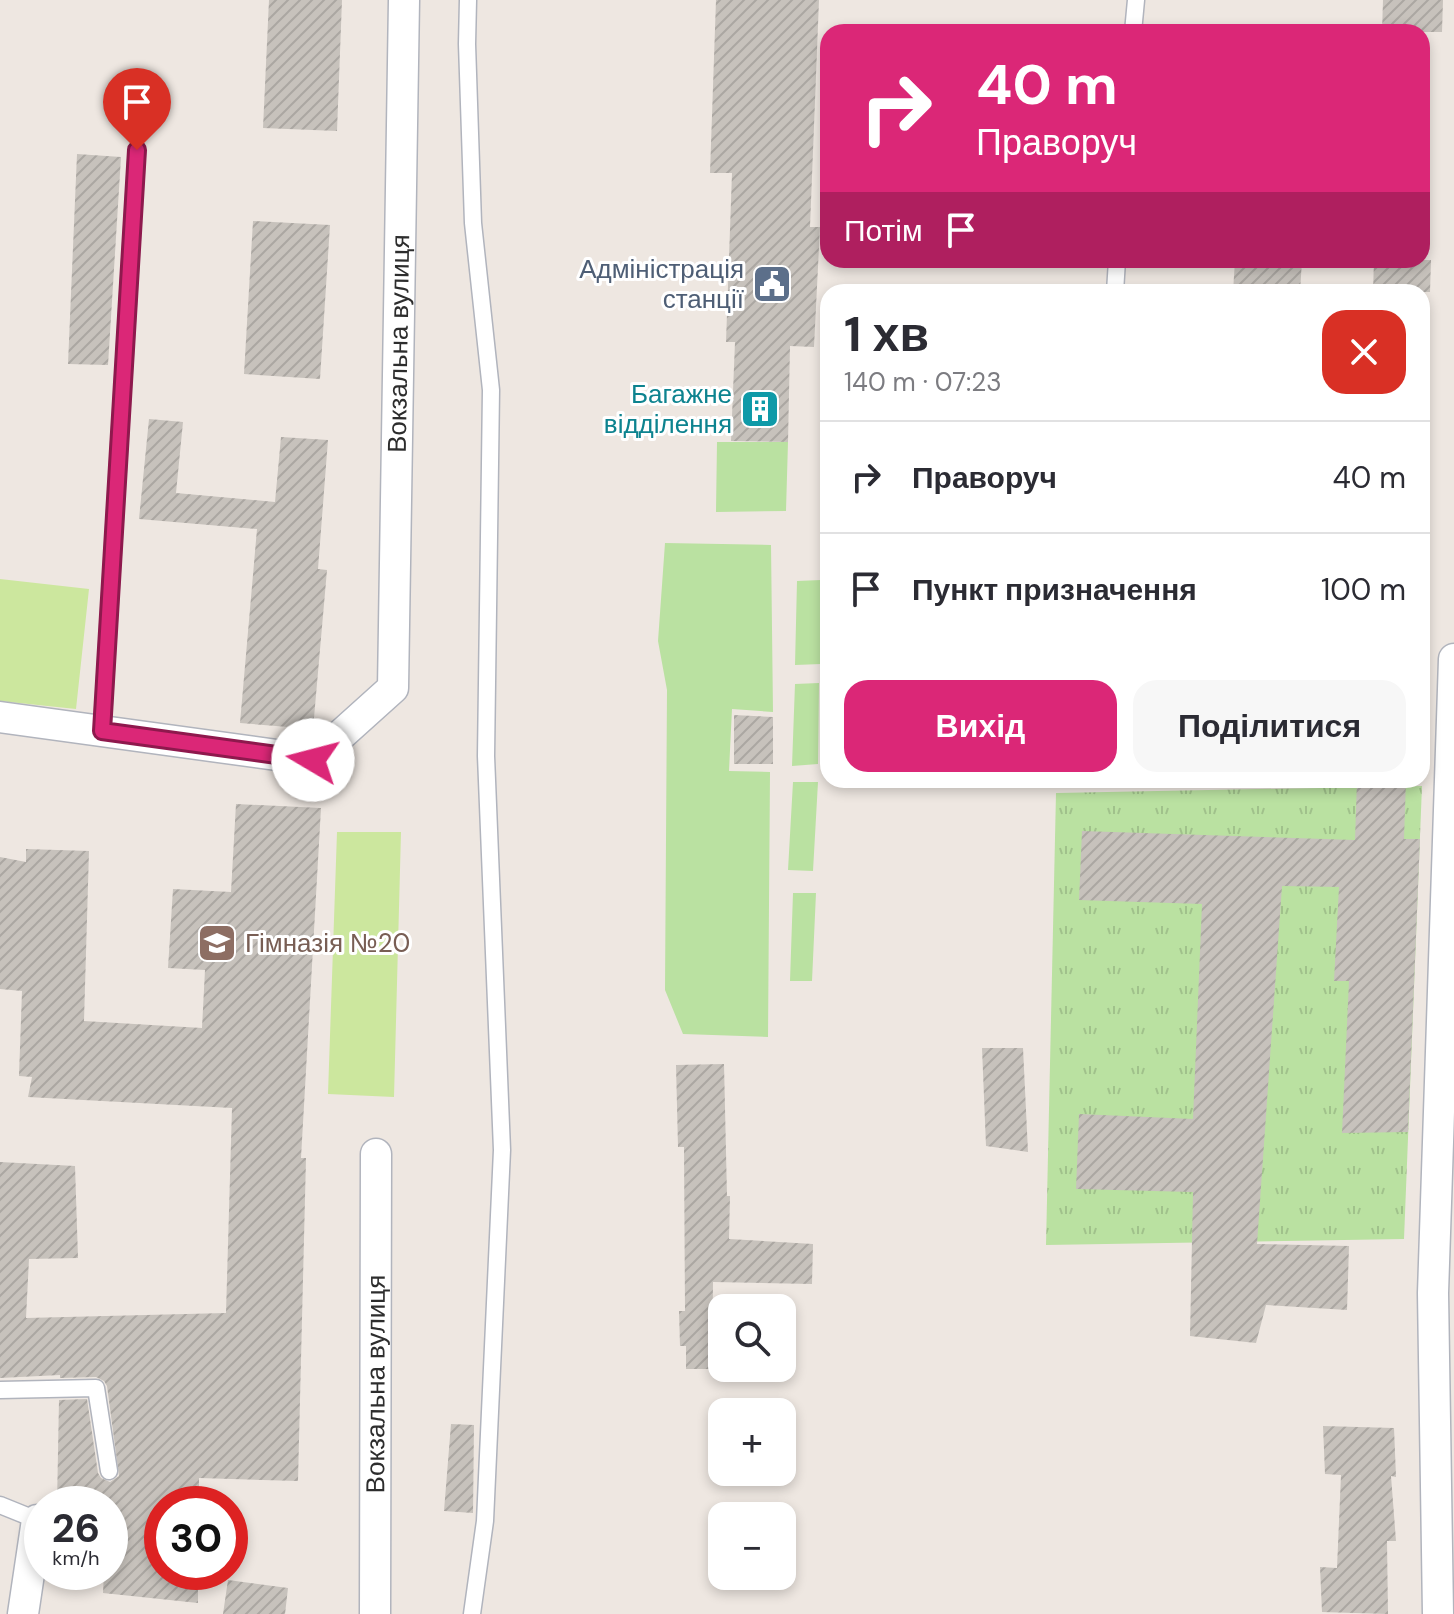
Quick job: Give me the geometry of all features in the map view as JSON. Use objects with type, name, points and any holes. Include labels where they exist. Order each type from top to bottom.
[{"type":"street","name":"Вокзальна вулиця","points":[[102,731],[313,760],[393,688],[404,0]]},
{"type":"street","points":[[1443,1596],[1433,1293],[1454,659]]},
{"type":"street","points":[[0,717],[102,731]]},
{"type":"street","name":"Вокзальна вулиця","points":[[375,1614],[376,1154]]},
{"type":"street","points":[[23,1614],[27,1590]]},
{"type":"lane","points":[[468,0],[473,223],[491,390],[486,756],[502,1150],[485,1521],[472,1614]]},
{"type":"lane","points":[[1134,24],[1136,0]]},
{"type":"lane","points":[[102,731],[137,150]]},
{"type":"lane","points":[[0,1390],[96,1388],[109,1471]]},
{"type":"lane","points":[[0,1505],[24,1515]]},
{"type":"green space","points":[[717,442],[788,442],[786,511],[716,512]]},
{"type":"green space","points":[[665,543],[771,545],[773,712],[732,709],[729,771],[770,772],[768,1037],[683,1034],[665,990],[667,690],[658,641]]},
{"type":"green space","points":[[0,579],[89,589],[76,709],[0,701]]},
{"type":"green space","points":[[820,580],[820,664],[795,665],[797,581]]},
{"type":"green space","points":[[819,683],[818,764],[792,766],[795,684]]},
{"type":"green space","points":[[793,782],[818,782],[813,871],[788,870]]},
{"type":"green space","points":[[1422,788],[1404,1239],[1046,1245],[1056,793]]},
{"type":"green space","points":[[337,832],[401,832],[394,1097],[328,1094]]},
{"type":"green space","points":[[793,893],[816,893],[812,981],[790,981]]},
{"type":"building","points":[[269,0],[342,0],[337,131],[263,128]]},
{"type":"building","points":[[716,0],[819,0],[810,227],[820,227],[814,347],[790,346],[788,442],[731,441],[735,342],[726,342],[732,173],[710,173]]},
{"type":"building","points":[[1383,0],[1443,0],[1442,32],[1430,32],[1430,24],[1382,24]]},
{"type":"building","points":[[77,154],[121,157],[108,365],[68,364]]},
{"type":"building","points":[[253,221],[330,225],[320,379],[244,374]]},
{"type":"building","points":[[1431,260],[1430,292],[1430,284],[1373,284],[1374,268],[1430,268]]},
{"type":"building","points":[[1234,268],[1302,268],[1300,284],[1234,284]]},
{"type":"building","points":[[149,419],[183,422],[176,493],[275,502],[281,437],[328,440],[318,569],[327,570],[313,729],[240,723],[257,529],[139,519]]},
{"type":"building","points":[[734,715],[773,717],[773,764],[734,764]]},
{"type":"building","points":[[1357,788],[1406,788],[1404,839],[1420,839],[1408,1132],[1342,1133],[1349,981],[1334,981],[1339,887],[1282,886],[1257,1244],[1349,1246],[1347,1310],[1266,1305],[1256,1343],[1190,1336],[1193,1192],[1076,1189],[1079,1114],[1193,1119],[1202,904],[1079,900],[1082,831],[1355,840]]},
{"type":"building","points":[[236,804],[321,808],[301,1158],[306,1158],[298,1481],[199,1478],[199,1486],[144,1486],[144,1590],[198,1590],[198,1603],[103,1593],[103,1590],[128,1590],[128,1486],[57,1486],[59,1400],[87,1399],[98,1473],[110,1482],[119,1476],[107,1386],[96,1377],[0,1378],[0,1162],[75,1166],[78,1258],[29,1259],[26,1318],[226,1313],[232,1108],[28,1097],[32,1077],[19,1076],[22,991],[0,989],[0,857],[26,862],[26,849],[89,851],[84,1021],[202,1028],[205,970],[168,968],[173,889],[231,892]]},
{"type":"building","points":[[982,1048],[1023,1048],[1028,1152],[986,1146]]},
{"type":"building","points":[[724,1064],[729,1239],[813,1244],[812,1284],[713,1282],[713,1294],[708,1294],[708,1369],[686,1369],[686,1346],[680,1346],[679,1311],[685,1311],[684,1147],[678,1147],[676,1065]]},
{"type":"building","points":[[451,1424],[474,1425],[473,1513],[444,1511]]},
{"type":"building","points":[[1323,1426],[1394,1428],[1396,1477],[1391,1476],[1396,1541],[1387,1541],[1388,1614],[1322,1612],[1320,1567],[1337,1568],[1341,1475],[1325,1474]]},
{"type":"building","points":[[248,1583],[288,1588],[285,1614],[223,1614],[227,1590],[248,1590]]},
{"type":"place","name":"Адміністрація станції","points":[[772,284]]},
{"type":"place","name":"Багажне відділення","points":[[760,409]]},
{"type":"place","name":"Гімназія №20","points":[[217,943]]},
{"type":"route","points":[[137,150],[102,731],[313,760]]}]
